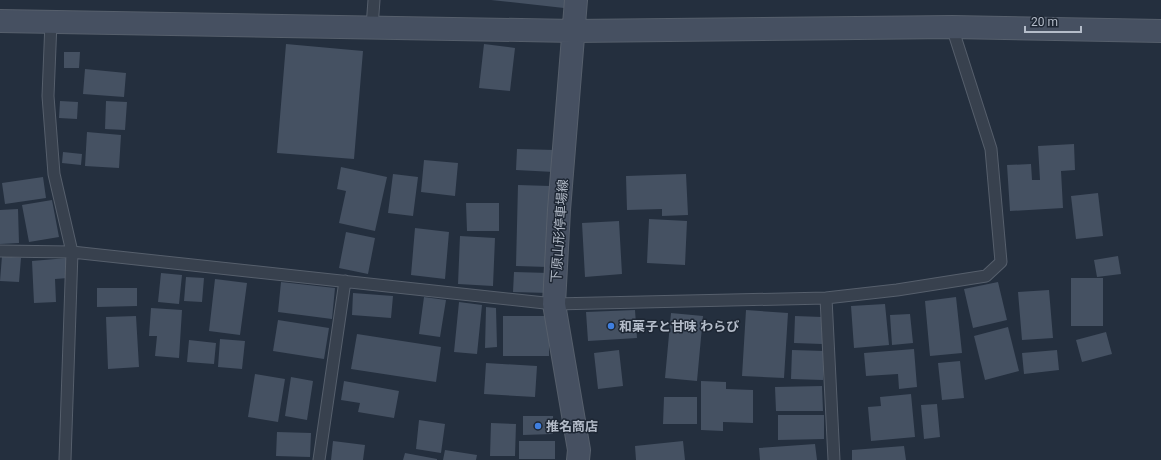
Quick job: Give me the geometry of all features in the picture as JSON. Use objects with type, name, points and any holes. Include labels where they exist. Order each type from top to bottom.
[{"type":"street","name":"下原山形停車場線","points":[[576,0],[559,210],[554,304],[579,450],[578,460]]},
{"type":"street","points":[[0,21],[574,31],[952,27],[1161,31]]},
{"type":"lane","points":[[372,27],[374,0]]},
{"type":"lane","points":[[51,22],[48,96],[54,174],[72,252],[65,460]]},
{"type":"lane","points":[[0,251],[72,252],[554,304],[826,298],[897,290],[986,276],[1001,262],[991,149],[952,27]]},
{"type":"lane","points":[[318,460],[344,281]]},
{"type":"lane","points":[[826,298],[834,460]]},
{"type":"building","points":[[491,0],[564,0],[564,8]]},
{"type":"building","points":[[286,44],[363,51],[354,159],[277,153]]},
{"type":"building","points":[[484,44],[515,48],[510,91],[479,88]]},
{"type":"building","points":[[64,52],[80,52],[79,68],[64,68]]},
{"type":"building","points":[[85,69],[126,73],[124,97],[83,94]]},
{"type":"building","points":[[60,101],[78,102],[77,119],[59,118]]},
{"type":"building","points":[[106,101],[127,102],[125,130],[105,129]]},
{"type":"building","points":[[87,132],[121,135],[119,168],[85,166]]},
{"type":"building","points":[[1074,144],[1075,170],[1061,171],[1063,208],[1010,211],[1007,165],[1031,164],[1032,180],[1040,180],[1038,146]]},
{"type":"building","points":[[517,149],[555,150],[554,172],[516,170]]},
{"type":"building","points":[[63,152],[82,154],[81,165],[62,163]]},
{"type":"building","points":[[424,160],[458,163],[455,196],[421,192]]},
{"type":"building","points":[[341,167],[387,177],[375,231],[339,223],[346,191],[337,189]]},
{"type":"building","points":[[393,174],[418,177],[413,216],[388,213]]},
{"type":"building","points":[[686,174],[688,215],[662,216],[662,209],[627,210],[626,176]]},
{"type":"building","points":[[43,177],[46,198],[5,204],[2,183]]},
{"type":"building","points":[[518,185],[550,186],[548,267],[516,266]]},
{"type":"building","points":[[1098,193],[1103,236],[1076,239],[1071,196]]},
{"type":"building","points":[[52,200],[59,237],[29,242],[22,205]]},
{"type":"building","points":[[466,203],[499,203],[499,231],[467,231]]},
{"type":"building","points":[[18,209],[19,243],[0,244],[0,210]]},
{"type":"building","points":[[649,219],[687,221],[685,265],[647,263]]},
{"type":"building","points":[[619,221],[622,274],[585,277],[582,223]]},
{"type":"building","points":[[415,228],[449,232],[445,279],[411,275]]},
{"type":"building","points":[[346,232],[375,238],[368,274],[339,268]]},
{"type":"building","points":[[460,236],[495,238],[493,286],[458,284]]},
{"type":"building","points":[[2,256],[21,258],[19,282],[0,281]]},
{"type":"building","points":[[1118,256],[1121,274],[1097,277],[1094,260]]},
{"type":"building","points":[[67,258],[68,278],[55,279],[56,302],[34,303],[32,261]]},
{"type":"building","points":[[514,272],[549,273],[549,293],[513,292]]},
{"type":"building","points":[[161,273],[182,275],[179,304],[158,302]]},
{"type":"building","points":[[186,277],[204,278],[202,302],[184,301]]},
{"type":"building","points":[[1071,278],[1103,278],[1103,326],[1071,326]]},
{"type":"building","points":[[215,279],[247,283],[240,335],[209,331]]},
{"type":"building","points":[[281,282],[335,288],[332,319],[278,312]]},
{"type":"building","points":[[998,282],[1007,320],[973,328],[964,289]]},
{"type":"building","points":[[97,288],[137,288],[137,306],[97,307]]},
{"type":"building","points":[[1049,290],[1053,338],[1022,340],[1018,292]]},
{"type":"building","points":[[353,293],[393,296],[391,318],[352,315]]},
{"type":"building","points":[[424,297],[446,300],[440,337],[419,334]]},
{"type":"building","points":[[956,297],[962,353],[930,356],[925,301]]},
{"type":"building","points":[[459,302],[482,305],[477,354],[454,352]]},
{"type":"building","points":[[885,304],[889,345],[854,348],[851,306]]},
{"type":"building","points":[[486,307],[496,308],[497,347],[485,348]]},
{"type":"building","points":[[151,308],[182,310],[179,358],[155,356],[157,336],[149,336]]},
{"type":"building","points":[[635,310],[637,338],[588,341],[586,312]]},
{"type":"building","points":[[746,310],[788,313],[784,378],[742,376]]},
{"type":"building","points":[[671,313],[703,316],[697,381],[665,378]]},
{"type":"building","points":[[910,314],[913,343],[892,345],[890,315]]},
{"type":"building","points":[[136,316],[139,367],[108,369],[106,317]]},
{"type":"building","points":[[503,316],[549,316],[549,356],[503,356]]},
{"type":"building","points":[[795,316],[822,317],[822,344],[794,343]]},
{"type":"building","points":[[278,320],[329,328],[324,359],[273,351]]},
{"type":"building","points":[[1008,327],[1019,371],[985,380],[974,336]]},
{"type":"building","points":[[1106,332],[1112,354],[1082,362],[1076,340]]},
{"type":"building","points":[[357,334],[441,347],[436,382],[351,369]]},
{"type":"building","points":[[220,339],[245,341],[242,369],[218,367]]},
{"type":"building","points":[[189,340],[216,343],[214,364],[187,362]]},
{"type":"building","points":[[914,349],[917,387],[899,389],[898,374],[866,376],[864,353]]},
{"type":"building","points":[[619,350],[623,386],[598,389],[594,353]]},
{"type":"building","points":[[792,350],[824,351],[823,380],[791,379]]},
{"type":"building","points":[[1057,350],[1059,370],[1024,374],[1022,353]]},
{"type":"building","points":[[960,361],[964,398],[942,400],[938,363]]},
{"type":"building","points":[[486,363],[537,366],[535,397],[484,394]]},
{"type":"building","points":[[255,374],[285,379],[278,422],[248,417]]},
{"type":"building","points":[[291,377],[313,381],[307,420],[285,416]]},
{"type":"building","points":[[344,381],[399,391],[394,418],[358,412],[360,403],[341,400]]},
{"type":"building","points":[[701,381],[726,382],[726,389],[753,390],[753,423],[723,422],[723,431],[701,430]]},
{"type":"building","points":[[822,386],[823,411],[776,411],[775,387]]},
{"type":"building","points":[[911,394],[915,437],[871,441],[868,407],[881,406],[880,397]]},
{"type":"building","points":[[664,397],[697,397],[697,424],[663,424]]},
{"type":"building","points":[[937,404],[940,437],[924,439],[921,405]]},
{"type":"building","points":[[778,415],[824,415],[824,439],[778,440]]},
{"type":"building","points":[[523,416],[553,416],[553,434],[523,435]]},
{"type":"building","points":[[419,420],[445,424],[441,453],[416,449]]},
{"type":"building","points":[[491,423],[516,424],[515,456],[490,456]]},
{"type":"building","points":[[277,432],[311,433],[310,457],[276,456]]},
{"type":"building","points":[[333,441],[365,445],[363,460],[331,460]]},
{"type":"building","points":[[519,441],[555,441],[555,459],[519,459]]},
{"type":"building","points":[[683,441],[685,460],[636,460],[635,446]]},
{"type":"building","points":[[815,444],[817,460],[760,460],[759,448]]},
{"type":"building","points":[[904,446],[906,460],[852,460],[852,450]]},
{"type":"building","points":[[445,450],[477,455],[476,460],[443,460]]},
{"type":"building","points":[[405,453],[437,459],[437,460],[403,460]]},
{"type":"place","name":"和菓子と甘味 わらび","points":[[611,326]]},
{"type":"place","name":"推名商店","points":[[538,426]]}]
